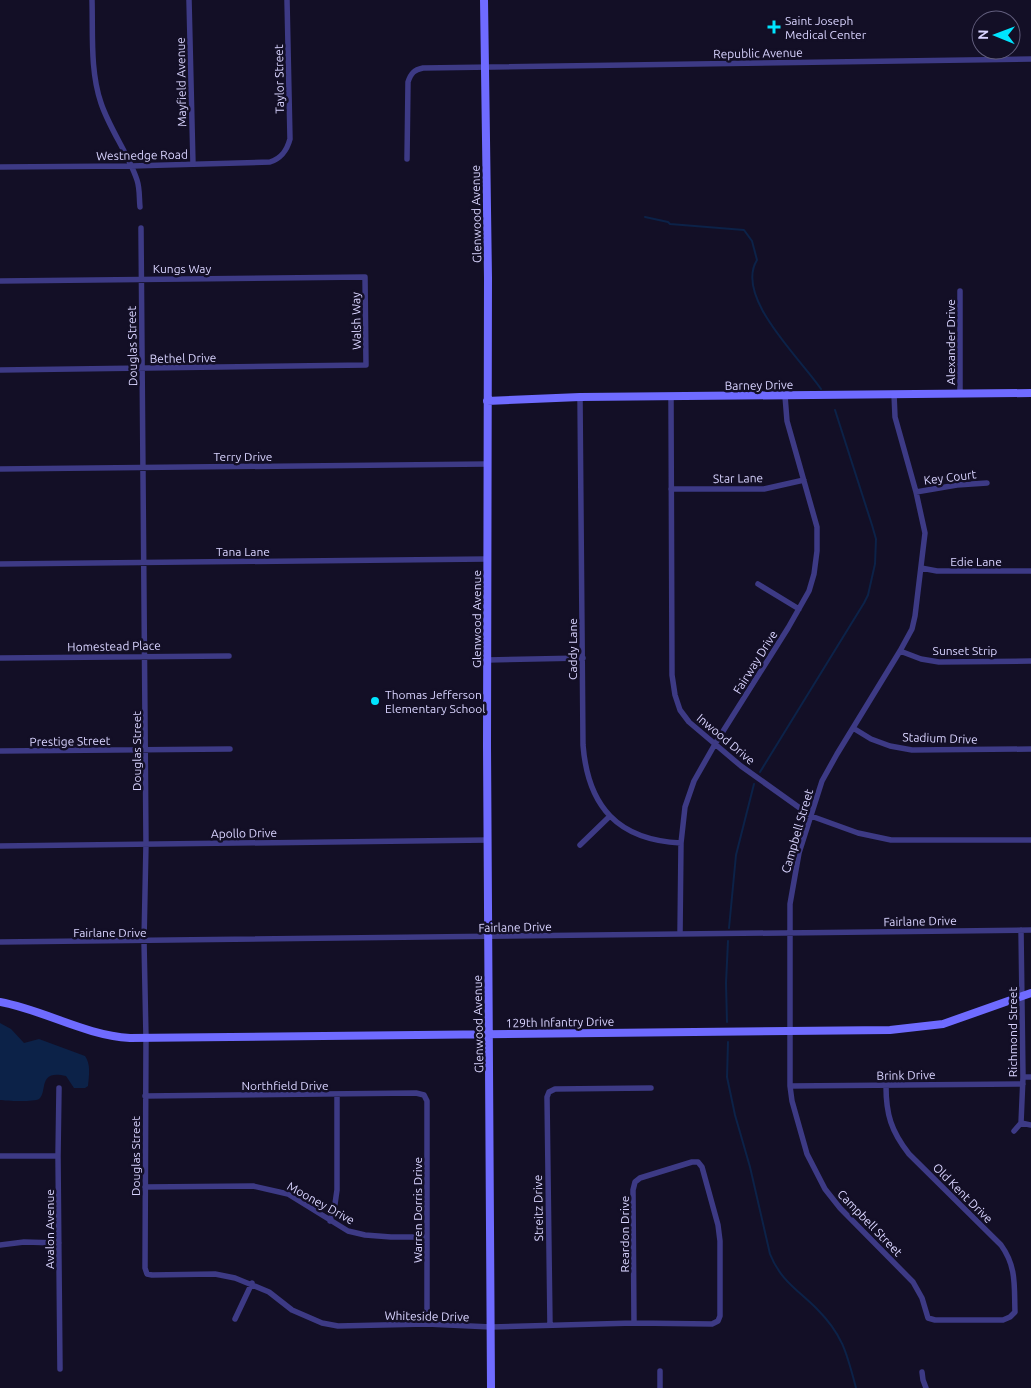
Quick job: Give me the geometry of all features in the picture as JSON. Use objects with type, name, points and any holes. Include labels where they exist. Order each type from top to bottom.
[{"type":"street","points":[[92,0],[93,65],[96,85],[101,104],[137,181],[140,207]]},
{"type":"street","name":"Mayfield Avenue","points":[[190,0],[193,164]]},
{"type":"street","name":"Taylor Street","points":[[282,156],[288,147],[290,138],[287,0]]},
{"type":"street","name":"Glenwood Avenue","points":[[484,0],[488,246],[487,660],[491,1388]]},
{"type":"street","name":"Republic Avenue","points":[[407,159],[407,92],[410,75],[416,70],[423,68],[1031,59]]},
{"type":"street","name":"Westnedge Road","points":[[0,166],[131,166],[270,162],[282,156]]},
{"type":"street","name":"Douglas Street","points":[[141,228],[146,844],[144,942],[146,1038],[145,1268],[147,1274]]},
{"type":"street","name":"Kungs Way","points":[[0,281],[365,277]]},
{"type":"street","name":"Walsh Way","points":[[365,277],[366,365]]},
{"type":"street","name":"Alexander Drive","points":[[960,291],[960,394]]},
{"type":"street","name":"Bethel Drive","points":[[0,370],[366,365]]},
{"type":"street","name":"Barney Drive","points":[[487,401],[580,397],[1031,393]]},
{"type":"street","name":"Campbell Street","points":[[894,394],[895,417],[916,492],[925,533],[912,629],[822,780],[799,853],[790,904],[790,1086],[792,1101],[807,1154],[821,1182],[840,1208],[913,1282],[922,1298],[928,1318]]},
{"type":"street","name":"Fairway Drive","points":[[680,934],[681,843],[685,807],[694,781],[714,744],[799,608],[811,582],[817,551],[817,528],[787,422],[785,396]]},
{"type":"street","name":"Caddy Lane","points":[[580,397],[584,765],[598,800],[610,816],[626,829],[644,837],[665,842],[681,843]]},
{"type":"street","name":"Inwood Drive","points":[[671,397],[672,675],[675,695],[680,710],[689,722],[741,766],[811,816],[858,833],[892,840],[1031,840]]},
{"type":"street","name":"Terry Drive","points":[[0,469],[143,466],[487,464]]},
{"type":"street","name":"Star Lane","points":[[671,489],[764,489],[804,480]]},
{"type":"street","name":"Key Court","points":[[916,492],[957,485],[987,483]]},
{"type":"street","name":"Tana Lane","points":[[0,564],[487,560]]},
{"type":"street","name":"Edie Lane","points":[[921,568],[937,571],[1031,570]]},
{"type":"street","points":[[758,584],[799,608]]},
{"type":"street","name":"Sunset Strip","points":[[900,651],[921,659],[939,662],[1031,661]]},
{"type":"street","name":"Homestead Place","points":[[0,658],[229,656]]},
{"type":"street","points":[[487,660],[583,658]]},
{"type":"street","name":"Stadium Drive","points":[[853,728],[890,746],[912,750],[1031,749]]},
{"type":"street","name":"Prestige Street","points":[[0,752],[230,749]]},
{"type":"street","points":[[580,845],[610,816]]},
{"type":"street","name":"Apollo Drive","points":[[0,846],[488,840]]},
{"type":"street","name":"Richmond Street","points":[[1021,930],[1023,1080],[1021,1123]]},
{"type":"street","name":"Fairlane Drive","points":[[0,942],[144,942],[1031,930]]},
{"type":"street","name":"129th Infantry Drive","points":[[0,1002],[27,1009],[97,1034],[115,1038],[146,1038],[890,1030],[943,1024],[1031,994]]},
{"type":"street","name":"Brink Drive","points":[[790,1086],[886,1086],[1023,1080],[1031,1077]]},
{"type":"street","name":"Old Kent Drive","points":[[886,1086],[886,1105],[891,1125],[898,1140],[909,1154],[1001,1245],[1008,1254],[1014,1274],[1014,1312],[1010,1317],[1003,1320],[935,1320],[928,1318]]},
{"type":"street","name":"Avalon Avenue","points":[[60,1088],[58,1099],[60,1369]]},
{"type":"street","name":"Streitz Drive","points":[[550,1325],[547,1097],[549,1092],[554,1089],[651,1088]]},
{"type":"street","name":"Northfield Drive","points":[[145,1096],[416,1092],[424,1095]]},
{"type":"street","points":[[330,1221],[336,1204],[337,1190],[337,1094]]},
{"type":"street","name":"Warren Dorris Drive","points":[[424,1095],[427,1101],[427,1324]]},
{"type":"street","points":[[1014,1131],[1021,1123],[1031,1125]]},
{"type":"street","points":[[0,1156],[58,1156]]},
{"type":"street","name":"Reardon Drive","points":[[634,1323],[633,1190],[635,1182],[640,1178],[692,1162],[698,1162]]},
{"type":"street","name":"Whiteside Drive","points":[[147,1274],[152,1276],[215,1274],[235,1278],[252,1283],[269,1292],[292,1310],[322,1323],[338,1326],[427,1324],[491,1327],[634,1323],[712,1324],[720,1316],[720,1241],[718,1225],[702,1167],[698,1162]]},
{"type":"street","name":"Mooney Drive","points":[[145,1187],[253,1186],[274,1189],[288,1194],[348,1231],[365,1235],[427,1237]]},
{"type":"street","points":[[0,1245],[24,1242],[59,1243]]},
{"type":"street","points":[[235,1319],[252,1283]]},
{"type":"street","points":[[660,1370],[660,1388]]},
{"type":"street","points":[[922,1372],[926,1388]]},
{"type":"water","points":[[0,1023],[11,1029],[24,1043],[39,1039],[85,1056],[89,1066],[88,1086],[85,1088],[74,1088],[66,1076],[57,1075],[47,1078],[42,1096],[39,1099],[26,1101],[0,1100]]},
{"type":"waterway","points":[[645,217],[670,224],[744,230],[752,241],[757,260],[752,275],[754,292],[762,309],[786,345],[821,389]]},
{"type":"waterway","points":[[760,772],[864,603],[868,595],[875,564],[876,539],[835,410]]},
{"type":"waterway","points":[[729,928],[736,855],[754,784]]},
{"type":"waterway","points":[[727,1022],[728,941]]},
{"type":"waterway","points":[[728,1042],[727,1077],[770,1254],[784,1278],[826,1318],[833,1328],[847,1355],[856,1388]]},
{"type":"place","name":"Saint Joseph Medical Center","points":[[774,27]]},
{"type":"place","name":"Thomas Jefferson Elementary School","points":[[375,701]]}]
